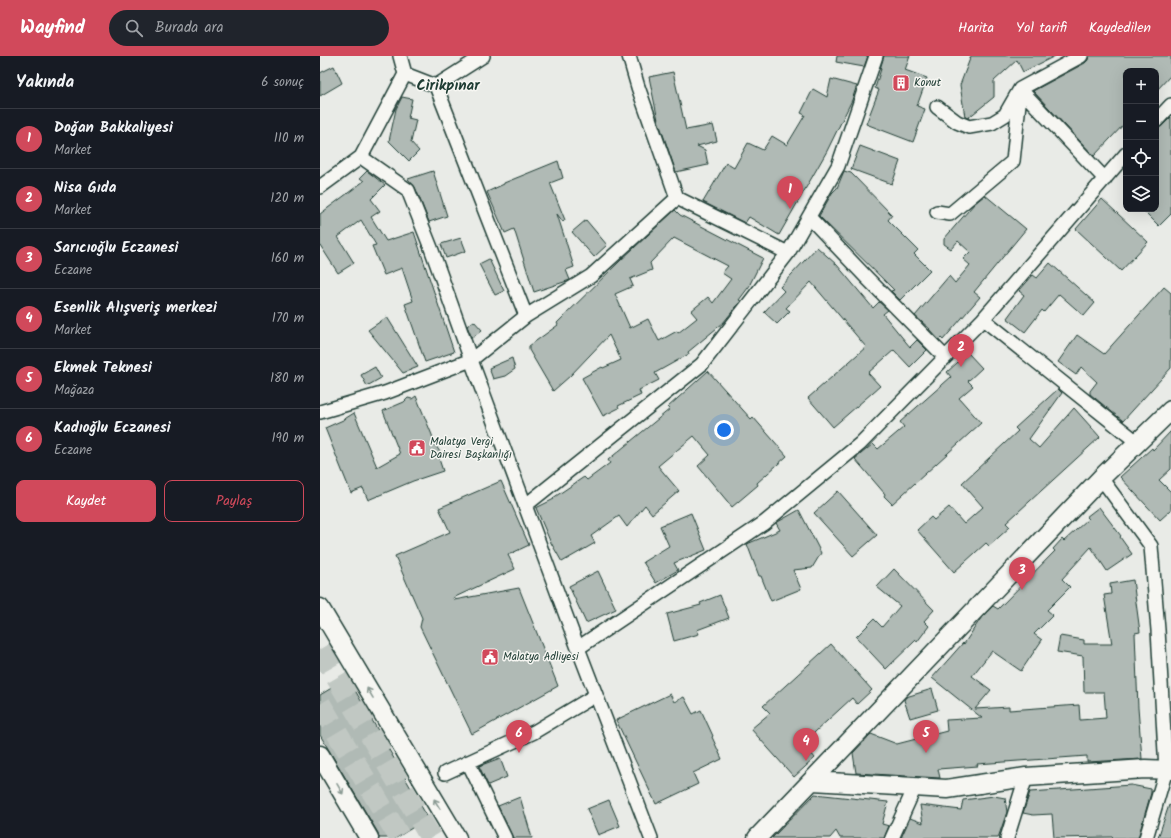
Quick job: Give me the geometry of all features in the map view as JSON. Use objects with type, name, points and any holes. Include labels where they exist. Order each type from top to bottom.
[{"type":"main road","points":[[757,838],[1101,478],[1171,410]]},
{"type":"main road","points":[[320,608],[457,838]]},
{"type":"main road","points":[[320,755],[369,838]]},
{"type":"main road","points":[[813,781],[947,788],[1026,777],[1145,769],[1168,770]]},
{"type":"street","points":[[320,187],[360,157],[405,74],[400,56]]},
{"type":"street","points":[[436,86],[483,56]]},
{"type":"street","points":[[629,56],[638,87],[677,198],[788,253]]},
{"type":"street","points":[[526,505],[702,364],[788,253],[838,166],[876,56]]},
{"type":"street","points":[[937,107],[958,122],[969,127],[992,123],[1005,115],[1020,89],[1081,56]]},
{"type":"street","points":[[405,74],[436,86],[526,316]]},
{"type":"street","points":[[1020,89],[1105,179]]},
{"type":"street","points":[[937,212],[950,214],[1013,161],[1020,89]]},
{"type":"street","points":[[1159,119],[1171,105]]},
{"type":"street","points":[[360,157],[408,190],[431,248],[578,648],[651,838]]},
{"type":"street","points":[[578,648],[764,523],[860,444],[983,319],[1123,158]]},
{"type":"street","points":[[320,412],[385,393],[471,360],[526,316],[591,276],[677,198]]},
{"type":"street","points":[[809,217],[866,278],[945,357]]},
{"type":"street","points":[[983,319],[1137,442]]},
{"type":"street","points":[[1101,478],[1151,546],[1168,770],[1146,838]]},
{"type":"street","points":[[445,773],[534,732],[596,695]]},
{"type":"street","points":[[468,762],[505,838]]},
{"type":"street","points":[[1007,838],[1026,777]]},
{"type":"street","points":[[892,838],[915,787]]},
{"type":"building","points":[[837,56],[868,56],[864,67],[836,62]]},
{"type":"building","points":[[884,56],[910,56],[905,70],[927,78],[917,106],[925,109],[913,142],[866,124],[879,90],[875,88]]},
{"type":"building","points":[[971,56],[1055,56],[1023,72],[1017,60],[994,81],[994,97],[968,118],[965,117],[960,85]]},
{"type":"building","points":[[1089,56],[1171,56],[1171,75],[1159,88],[1159,68],[1123,68],[1123,125],[1094,156],[1033,91],[1088,60]]},
{"type":"building","points":[[334,66],[342,83],[320,96],[320,73]]},
{"type":"building","points":[[673,72],[686,130],[713,125],[717,141],[697,146],[705,150],[708,165],[676,172],[658,120],[649,77]]},
{"type":"building","points":[[831,79],[857,86],[852,100],[827,151],[779,235],[749,217],[745,223],[703,202],[726,163],[734,168],[748,143],[763,150],[772,136],[787,145],[805,115],[801,113],[813,89],[827,97]]},
{"type":"building","points":[[402,97],[412,99],[408,118],[416,120],[411,142],[419,151],[409,161],[389,141],[396,109]]},
{"type":"building","points":[[1171,117],[1171,214],[1159,226],[1145,212],[1159,212],[1159,128]]},
{"type":"building","points":[[860,146],[900,161],[892,184],[851,169]]},
{"type":"building","points":[[558,161],[563,178],[550,183],[565,220],[563,222],[557,214],[574,267],[566,270],[570,280],[534,292],[514,229],[505,233],[487,192],[504,183]]},
{"type":"building","points":[[367,171],[385,185],[371,199],[380,211],[371,217],[386,241],[414,232],[454,352],[425,362],[405,304],[413,301],[402,268],[384,275],[372,246],[376,245],[361,220],[338,237],[354,263],[338,273],[320,245],[320,214],[364,181],[360,178]]},
{"type":"building","points":[[433,171],[447,216],[429,222],[415,187],[408,179]]},
{"type":"building","points":[[844,171],[851,173],[892,215],[888,220],[918,250],[914,254],[930,270],[900,300],[891,291],[894,290],[819,216],[832,193],[837,188]]},
{"type":"building","points":[[985,195],[1026,229],[974,292],[980,297],[943,340],[941,338],[939,340],[930,329],[915,316],[949,276],[955,283],[970,265],[963,259],[970,252],[958,241],[951,249],[944,244],[944,239],[974,204]]},
{"type":"building","points":[[1102,199],[1148,242],[1121,271],[1076,229]]},
{"type":"building","points":[[675,210],[680,215],[763,258],[751,284],[739,300],[741,301],[723,323],[688,352],[689,354],[655,373],[659,380],[639,390],[641,395],[618,406],[619,408],[603,416],[582,378],[602,367],[603,368],[621,360],[609,335],[570,376],[553,391],[529,350],[529,346],[558,325],[557,323],[621,260]],"holes":[[[674,238],[728,266],[722,273],[731,279],[713,303],[708,297],[691,311],[697,318],[678,333],[677,331],[659,341],[648,319],[630,328],[615,294],[633,286],[630,279],[652,270],[650,263]]]},
{"type":"building","points":[[586,220],[607,245],[594,257],[572,232]]},
{"type":"building","points":[[461,238],[466,251],[446,258],[441,244]]},
{"type":"building","points":[[817,247],[837,265],[873,308],[879,302],[888,310],[883,314],[910,347],[917,340],[927,350],[910,367],[894,350],[868,373],[880,386],[833,427],[808,398],[866,347],[811,282],[786,308],[790,311],[777,324],[764,312],[784,291],[780,287]]},
{"type":"building","points":[[489,259],[504,291],[495,295],[479,264]]},
{"type":"building","points":[[1050,263],[1095,303],[1084,316],[1059,294],[1044,312],[1042,310],[1025,332],[1007,318],[1024,295],[1019,291],[1033,275],[1037,278]]},
{"type":"building","points":[[1164,287],[1171,293],[1171,368],[1123,421],[1090,394],[1090,391],[1097,382],[1081,367],[1076,375],[1058,362],[1077,335],[1104,354]]},
{"type":"building","points":[[387,317],[418,367],[403,373],[368,330]]},
{"type":"building","points":[[474,321],[482,330],[472,338],[467,326]]},
{"type":"building","points":[[968,353],[982,368],[968,381],[973,386],[959,398],[981,423],[892,504],[855,459],[873,444],[878,449],[904,427],[900,422],[951,377],[947,372]]},
{"type":"building","points":[[512,358],[515,369],[505,376],[493,379],[489,368]]},
{"type":"building","points":[[375,367],[381,378],[367,386],[361,375]]},
{"type":"building","points":[[708,371],[751,419],[753,417],[787,456],[757,483],[758,485],[732,507],[698,466],[710,455],[694,436],[658,466],[679,491],[652,514],[645,505],[627,527],[619,516],[591,536],[595,543],[562,562],[550,541],[536,508],[554,499],[553,498],[584,477],[587,480],[610,463],[608,460],[670,409],[668,407]]},
{"type":"building","points":[[1058,389],[1062,393],[1029,439],[1039,448],[1074,408],[1100,437],[1006,523],[1010,527],[989,546],[986,543],[954,572],[917,530],[931,517],[934,520],[949,507],[964,524],[983,507],[962,483],[1018,431],[1015,428]]},
{"type":"building","name":"Malatya Vergi Dairesi Başkanlığı","points":[[416,396],[434,443],[440,452],[439,459],[443,471],[413,481],[368,500],[363,488],[351,493],[325,428],[354,413],[377,467],[400,454],[383,411],[404,402],[408,398],[412,399]]},
{"type":"building","points":[[1171,431],[1171,469],[1159,480],[1171,492],[1171,510],[1160,520],[1120,477],[1152,448],[1153,450]]},
{"type":"building","name":"Malatya Adliyesi","points":[[501,481],[529,545],[508,555],[515,569],[453,598],[454,600],[519,588],[558,686],[472,734],[420,627],[422,618],[395,556],[450,532],[439,508]]},
{"type":"building","points":[[838,491],[877,535],[853,556],[814,513]]},
{"type":"building","points":[[1099,507],[1121,536],[1120,537],[1132,554],[1107,571],[1091,547],[1062,579],[1070,587],[1047,610],[1053,615],[1034,634],[1042,640],[1021,671],[992,651],[972,676],[991,690],[975,709],[1009,707],[1009,710],[1079,705],[1080,720],[1106,718],[1104,692],[1084,692],[1083,656],[1057,652],[1060,636],[1084,640],[1084,644],[1112,644],[1104,595],[1111,594],[1110,584],[1133,580],[1140,632],[1135,633],[1142,759],[1087,762],[1087,756],[977,764],[978,766],[938,769],[940,778],[856,773],[853,753],[871,734],[897,744],[947,731],[946,720],[982,718],[932,678],[963,643],[964,644],[981,618],[993,606],[998,609],[1055,551],[1053,549],[1062,539],[1064,541],[1088,519],[1086,517]]},
{"type":"building","points":[[799,510],[821,553],[812,568],[793,570],[801,589],[771,601],[761,576],[759,576],[747,544],[780,530],[776,523]]},
{"type":"building","points":[[691,513],[706,550],[674,563],[678,570],[656,583],[643,562],[669,546],[660,526]]},
{"type":"building","points":[[894,569],[934,610],[924,621],[929,626],[917,642],[916,640],[886,669],[856,637],[874,619],[882,627],[900,606],[877,587]]},
{"type":"building","points":[[598,571],[616,609],[586,623],[569,586]]},
{"type":"building","points":[[720,595],[729,618],[697,630],[699,634],[674,641],[667,614],[701,605],[700,603]]},
{"type":"building","points":[[831,644],[872,690],[857,704],[852,698],[803,743],[815,758],[794,777],[751,729],[770,713],[763,706]]},
{"type":"building","points":[[348,678],[428,818],[396,838],[379,838],[378,833],[320,735],[320,695]]},
{"type":"building","points":[[932,689],[938,710],[910,718],[904,700],[906,697]]},
{"type":"building","points":[[670,694],[674,702],[684,697],[693,714],[701,710],[722,759],[693,773],[698,784],[656,804],[616,720]]},
{"type":"building","points":[[500,758],[507,777],[488,785],[479,766]]},
{"type":"building","points":[[1131,785],[1151,789],[1138,838],[1054,838],[1052,814],[1033,815],[1023,813],[1030,792]]},
{"type":"building","points":[[815,794],[888,802],[882,824],[889,826],[884,838],[840,838],[836,831],[830,838],[772,838]]},
{"type":"building","points":[[994,796],[1005,798],[1007,812],[998,838],[901,838],[910,818],[923,823],[920,805],[961,810],[963,800]]},
{"type":"building","points":[[520,797],[532,838],[513,838],[498,806]]},
{"type":"building","points":[[609,800],[620,826],[598,835],[587,809]]},
{"type":"building","points":[[1169,805],[1171,806],[1171,838],[1158,838]]},
{"type":"tunnel","points":[[320,649],[431,838]]},
{"type":"tunnel","points":[[320,704],[400,838]]},
{"type":"place","name":"Konut","points":[[901,83]]},
{"type":"place","name":"Doğan Bakkaliyesi","points":[[790,209]]},
{"type":"place","name":"Nisa Gıda","points":[[961,367]]},
{"type":"place","name":"Malatya Vergi Dairesi Başkanlığı","points":[[417,448]]},
{"type":"place","name":"Sarıcıoğlu Eczanesi","points":[[1022,590]]},
{"type":"place","name":"Malatya Adliyesi","points":[[490,657]]},
{"type":"place","name":"Kadıoğlu Eczanesi","points":[[519,753]]},
{"type":"place","name":"Ekmek Teknesi","points":[[926,753]]},
{"type":"place","name":"Esenlik Alışveriş merkezi","points":[[806,761]]},
{"type":"district","name":"Cirikpınar","points":[[448,86]]}]
